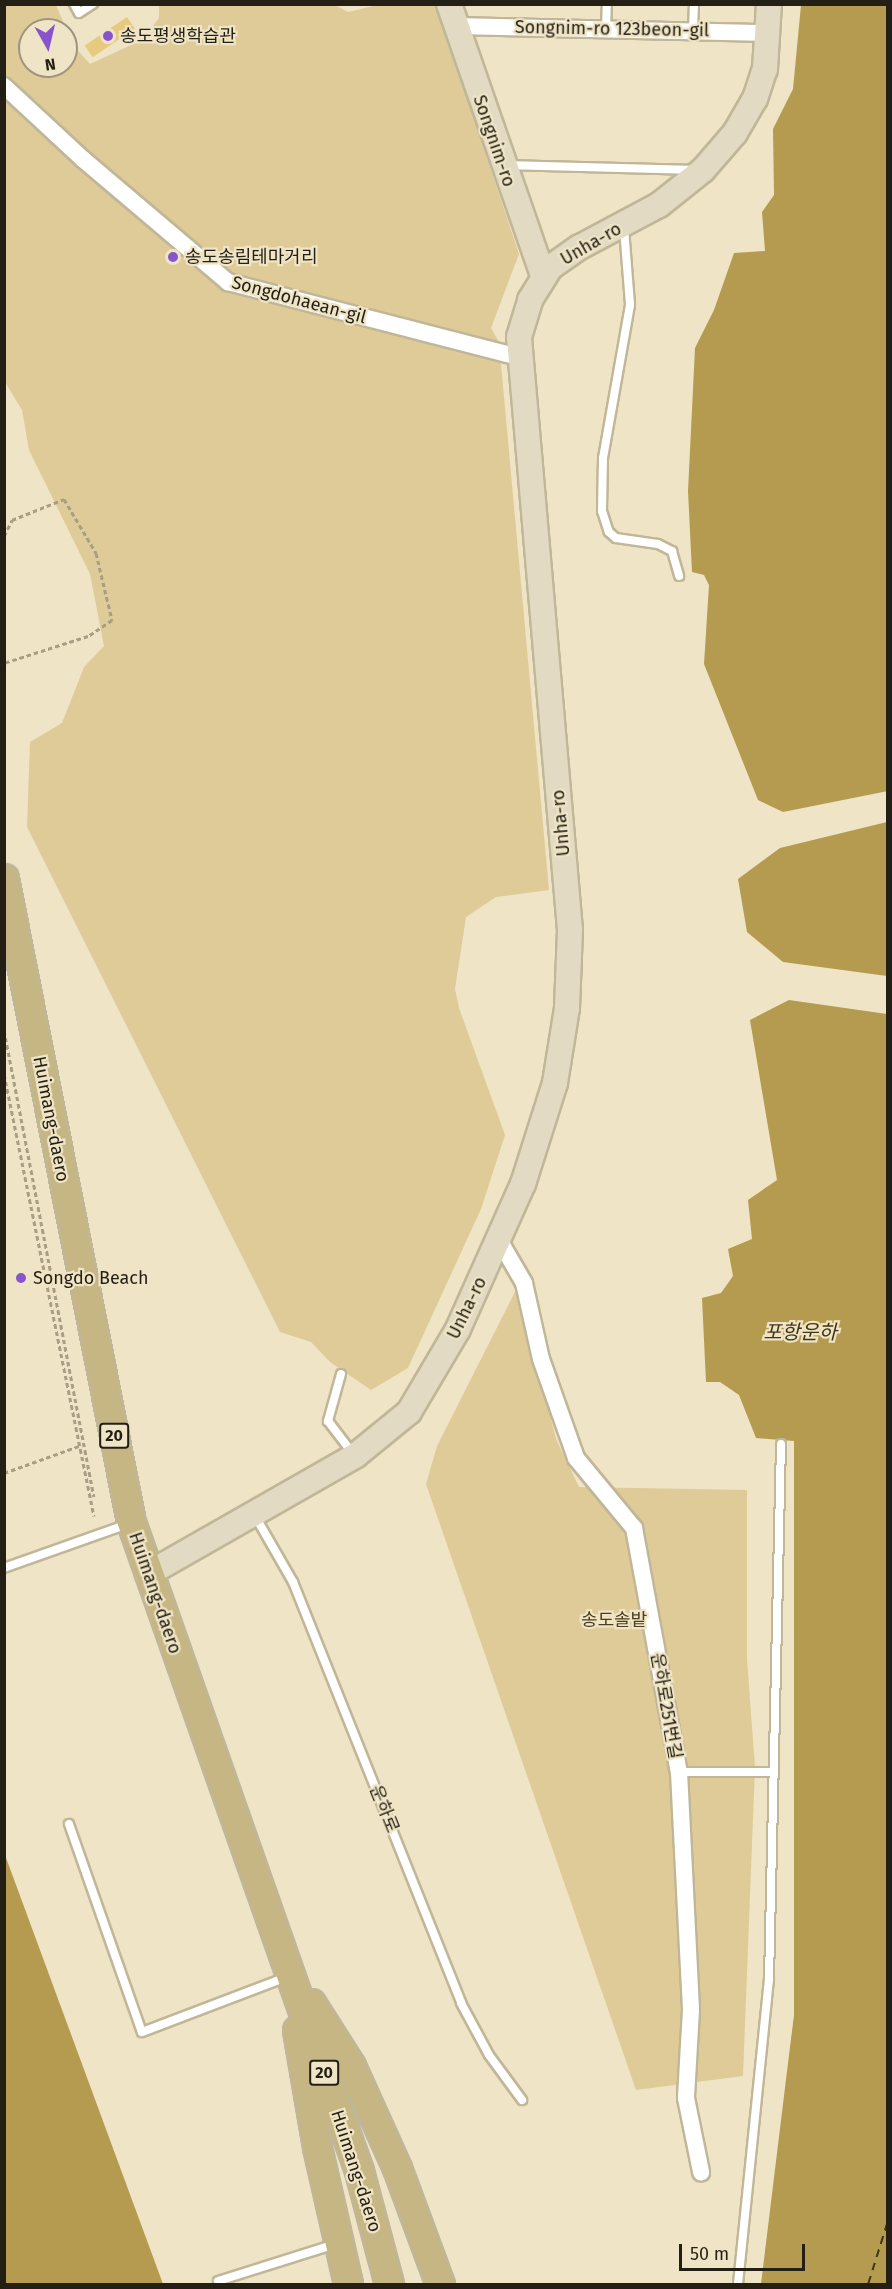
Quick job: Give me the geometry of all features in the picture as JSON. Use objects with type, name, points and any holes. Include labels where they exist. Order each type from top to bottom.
[{"type":"main road","name":"Huimang-daero","points":[[4,879],[131,1522],[359,2171],[389,2284]]},
{"type":"main road","points":[[290,1975],[303,2076],[348,2284]]},
{"type":"main road","points":[[290,1975],[351,2066],[397,2168],[440,2284]]},
{"type":"street","name":"Unha-ro","points":[[148,1574],[355,1456],[394,1427],[420,1397],[458,1329],[499,1240],[549,1109],[567,1008],[570,953],[518,357],[523,318],[543,276],[562,258],[659,205],[703,170],[735,133],[755,99],[765,69],[769,4]]},
{"type":"street","name":"Songnim-ro 123beon-gil","points":[[452,15],[606,28],[769,33]]},
{"type":"street","name":"Songnim-ro","points":[[452,15],[501,164],[543,276]]},
{"type":"street","name":"Songdohaean-gil","points":[[4,86],[92,167],[228,282],[518,357]]},
{"type":"street","name":"운하로251번길","points":[[499,1240],[524,1283],[541,1359],[576,1458],[634,1528],[679,1772],[691,2010],[686,2098],[701,2172]]},
{"type":"lane","points":[[74,4],[79,13],[93,4]]},
{"type":"lane","points":[[606,28],[607,4]]},
{"type":"lane","points":[[693,31],[694,4]]},
{"type":"lane","points":[[501,164],[703,170]]},
{"type":"lane","points":[[624,224],[630,305],[603,458],[602,511],[609,532],[616,537],[658,544],[672,551],[679,576]]},
{"type":"lane","points":[[341,1374],[328,1421],[355,1456]]},
{"type":"lane","points":[[738,2284],[769,1980],[781,1444]]},
{"type":"lane","name":"운하로","points":[[253,1513],[293,1582],[461,2003],[489,2055],[522,2100]]},
{"type":"lane","points":[[4,1568],[131,1522]]},
{"type":"lane","points":[[679,1772],[773,1772]]},
{"type":"lane","points":[[69,1824],[142,2032],[290,1975]]},
{"type":"lane","points":[[218,2281],[339,2242]]},
{"type":"path","points":[[4,536],[12,520],[64,499],[96,553],[112,621],[88,636],[4,663]]},
{"type":"path","points":[[4,1030],[94,1496]]},
{"type":"path","points":[[4,1074],[94,1516]]},
{"type":"path","points":[[4,1473],[79,1446]]},
{"type":"green space","points":[[333,4],[348,12],[378,5],[436,5],[519,254],[491,328],[499,342],[549,890],[496,897],[466,917],[455,989],[459,1008],[505,1135],[481,1209],[408,1368],[371,1390],[330,1362],[311,1342],[280,1332],[27,827],[30,742],[62,723],[84,667],[104,646],[90,574],[29,450],[22,410],[5,382],[5,5],[56,5],[62,18],[18,18],[18,78],[78,78],[78,51],[90,64],[142,40],[159,18],[159,5]]},
{"type":"green space","name":"송도솔밭","points":[[518,1286],[556,1439],[579,1487],[747,1490],[747,1659],[755,1767],[743,2076],[636,2090],[426,1484],[437,1446]]},
{"type":"water","points":[[801,5],[887,5],[888,791],[783,812],[758,800],[704,664],[709,585],[704,575],[692,572],[688,491],[695,348],[714,310],[734,253],[765,251],[762,212],[774,195],[773,129],[793,89]]},
{"type":"water","points":[[887,822],[887,976],[783,962],[747,932],[738,879],[780,848]]},
{"type":"water","name":"포항운하","points":[[789,1000],[887,1014],[887,2284],[761,2284],[794,2014],[794,1441],[756,1438],[739,1395],[720,1382],[706,1382],[702,1298],[721,1293],[733,1276],[728,1249],[752,1239],[748,1200],[777,1180],[750,1020]]},
{"type":"water","points":[[5,1855],[163,2284],[5,2284]]},
{"type":"pier","points":[[791,2013],[794,2014],[758,2284]]},
{"type":"building","name":"송도평생학습관","points":[[127,17],[135,29],[93,57],[85,46]]},
{"type":"ferry route","points":[[868,2284],[888,2220]]},
{"type":"place","name":"송도평생학습관","points":[[108,36]]},
{"type":"place","name":"송도송림테마거리","points":[[173,257]]},
{"type":"place","name":"Songdo Beach","points":[[21,1278]]}]
